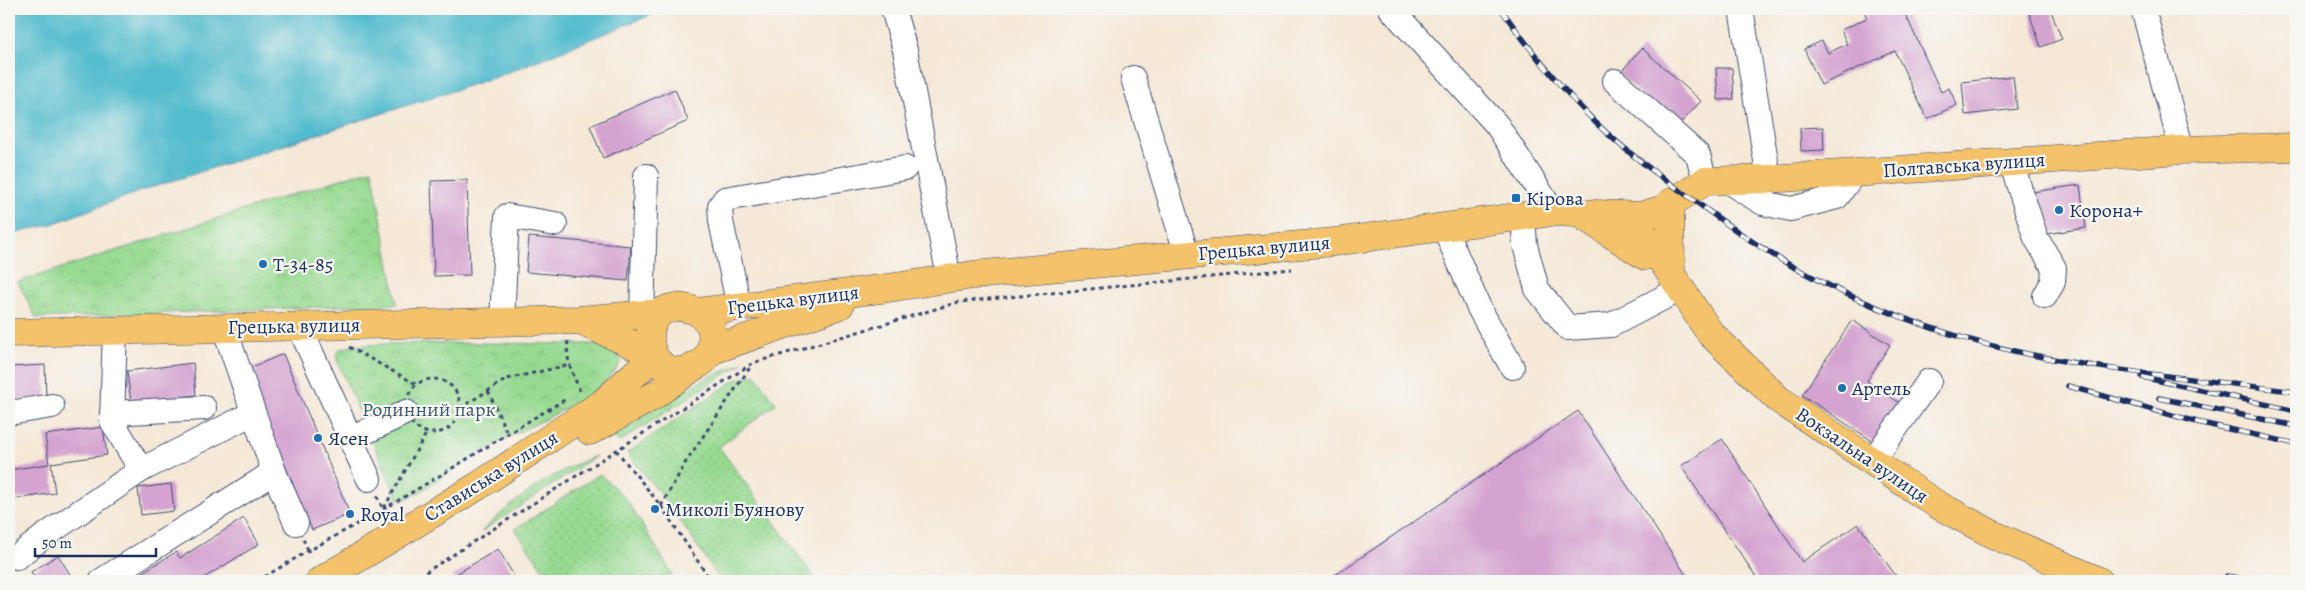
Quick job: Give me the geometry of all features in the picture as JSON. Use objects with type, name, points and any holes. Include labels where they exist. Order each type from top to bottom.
[{"type":"main road","name":"Полтавська вулиця","points":[[1716,181],[1770,179],[2182,150],[2296,147]]},
{"type":"main road","points":[[1630,215],[1662,210],[1670,203],[1716,181]]},
{"type":"main road","points":[[1670,203],[1676,280]]},
{"type":"main road","name":"Грецька вулиця","points":[[698,312],[888,288],[949,278],[1187,254],[1334,242],[1523,216],[1566,213],[1630,215]]},
{"type":"main road","name":"Вокзальна вулиця","points":[[1566,213],[1676,280]]},
{"type":"main road","name":"Вокзальна вулиця","points":[[1630,215],[1676,280],[1710,333],[1778,399],[1938,505],[1992,534],[2099,581]]},
{"type":"main road","name":"Грецька вулиця","points":[[710,351],[888,288]]},
{"type":"main road","points":[[686,307],[698,312],[708,322],[713,334],[710,351],[702,362],[688,371],[674,371],[663,366],[652,355],[649,329],[651,314],[672,308],[686,307]]},
{"type":"main road","name":"Грецька вулиця","points":[[9,333],[575,320],[651,314]]},
{"type":"main road","name":"Грецька вулиця","points":[[575,320],[652,355]]},
{"type":"main road","name":"Стависька вулиця","points":[[337,579],[603,404],[652,355]]},
{"type":"main road","name":"Стависька вулиця","points":[[337,579],[500,489],[596,427],[652,397],[688,371]]},
{"type":"street","points":[[893,9],[905,50],[949,278]]},
{"type":"street","points":[[1391,9],[1496,125],[1566,213]]},
{"type":"street","points":[[1741,9],[1770,179]]},
{"type":"street","points":[[2143,9],[2182,150]]},
{"type":"street","points":[[1134,78],[1187,254]]},
{"type":"street","points":[[1615,81],[1698,155],[1716,181],[1763,203],[1791,209],[1837,197],[1854,173]]},
{"type":"street","points":[[2011,162],[2036,238],[2054,268],[2053,282],[2045,296]]},
{"type":"street","points":[[739,306],[721,221],[720,206],[725,199],[905,168]]},
{"type":"street","points":[[646,176],[651,314]]},
{"type":"street","points":[[502,322],[507,216],[554,224]]},
{"type":"street","points":[[1523,216],[1524,245],[1537,289],[1568,328],[1611,325],[1676,280]]},
{"type":"street","points":[[1444,227],[1479,308],[1512,367]]},
{"type":"street","points":[[299,326],[369,478]]},
{"type":"street","points":[[224,327],[274,472],[296,523]]},
{"type":"street","points":[[116,330],[112,421],[141,470]]},
{"type":"street","points":[[1872,462],[1929,380]]},
{"type":"street","points":[[9,413],[52,406]]},
{"type":"street","points":[[112,413],[204,408]]},
{"type":"street","points":[[351,439],[406,412]]},
{"type":"street","points":[[17,557],[43,536],[141,470],[253,413]]},
{"type":"street","points":[[100,581],[274,472]]},
{"type":"path","points":[[412,581],[753,363],[959,302],[1301,268]]},
{"type":"path","points":[[258,581],[308,550],[383,510],[507,433],[580,391],[569,365],[566,350],[575,320]]},
{"type":"path","points":[[345,344],[416,384]]},
{"type":"path","points":[[661,506],[687,460],[753,363]]},
{"type":"path","points":[[460,408],[456,393],[446,382],[431,378],[416,384],[407,396],[406,412],[413,425],[427,432],[442,432],[454,422],[460,408],[508,379],[569,365]]},
{"type":"path","points":[[488,391],[507,433]]},
{"type":"path","points":[[383,510],[427,432]]},
{"type":"path","points":[[616,450],[661,506],[711,581]]},
{"type":"green space","points":[[372,169],[397,304],[36,318],[18,282]]},
{"type":"green space","name":"Родинний парк","points":[[382,344],[591,344],[616,350],[621,361],[613,374],[601,386],[570,406],[494,445],[420,492],[406,499],[398,499],[338,363],[336,356],[338,350],[348,347]]},
{"type":"green space","points":[[743,363],[619,442],[611,433],[706,378]]},
{"type":"green space","points":[[755,374],[776,404],[719,447],[817,581],[721,581],[668,503],[627,453],[735,380]]},
{"type":"green space","points":[[596,456],[481,532],[534,488],[564,470]]},
{"type":"green space","points":[[600,474],[627,500],[672,574],[660,581],[551,581],[515,529]]},
{"type":"water","points":[[9,9],[666,9],[496,77],[141,191],[49,225],[9,235]]},
{"type":"building","points":[[1863,9],[1903,9],[1941,92],[1949,88],[1957,105],[1927,119],[1895,51],[1821,85],[1804,49],[1822,41],[1828,53],[1847,44],[1841,30],[1867,18]]},
{"type":"building","points":[[2041,9],[2050,9],[2062,39],[2041,47],[2029,13]]},
{"type":"building","points":[[1642,48],[1701,101],[1677,127],[1619,74]]},
{"type":"building","points":[[1716,68],[1732,68],[1734,99],[1718,100]]},
{"type":"building","points":[[2013,76],[2017,109],[1965,115],[1962,82]]},
{"type":"building","points":[[675,89],[688,121],[603,158],[590,126]]},
{"type":"building","points":[[1823,127],[1824,150],[1801,151],[1800,128]]},
{"type":"building","points":[[467,180],[470,275],[434,276],[431,181]]},
{"type":"building","name":"Корона+","points":[[2080,185],[2086,228],[2039,235],[2032,192]]},
{"type":"building","points":[[529,237],[631,246],[628,281],[526,272]]},
{"type":"building","name":"Артель","points":[[1852,320],[1890,345],[1867,381],[1900,403],[1874,442],[1802,395]]},
{"type":"building","points":[[283,354],[350,514],[312,530],[245,370]]},
{"type":"building","points":[[193,363],[196,395],[131,403],[127,371]]},
{"type":"building","points":[[45,365],[46,398],[9,400],[9,367]]},
{"type":"building","points":[[1578,411],[1690,581],[1326,581]]},
{"type":"building","points":[[103,427],[107,455],[51,463],[55,493],[9,500],[9,470],[49,464],[45,435]]},
{"type":"building","points":[[1722,439],[1802,562],[1858,524],[1896,576],[1889,581],[1759,581],[1681,466]]},
{"type":"building","points":[[171,484],[174,511],[141,515],[138,488]]},
{"type":"building","points":[[244,518],[259,544],[199,581],[192,581],[190,578],[185,581],[128,581],[176,552],[180,558]]},
{"type":"building","points":[[498,549],[517,581],[457,581],[453,576]]},
{"type":"building","points":[[58,555],[71,576],[62,581],[37,581],[31,572]]},
{"type":"railway","points":[[1501,9],[1557,81],[1582,109],[1618,143],[1654,172],[1771,254],[1850,296],[1931,328],[2014,351],[2119,370],[2296,392]]},
{"type":"railway","points":[[2142,377],[2296,411]]},
{"type":"railway","points":[[2068,386],[2197,422],[2296,444]]},
{"type":"railway","points":[[2159,398],[2296,426]]},
{"type":"railway","points":[[2227,576],[2253,581]]},
{"type":"place","name":"Кірова","points":[[1516,198]]},
{"type":"place","name":"Корона+","points":[[2059,210]]},
{"type":"place","name":"Т-34-85","points":[[263,264]]},
{"type":"place","name":"Артель","points":[[1842,388]]},
{"type":"place","name":"Ясен","points":[[318,438]]},
{"type":"place","name":"Миколі Буянову","points":[[655,509]]},
{"type":"place","name":"Royal","points":[[350,514]]}]
